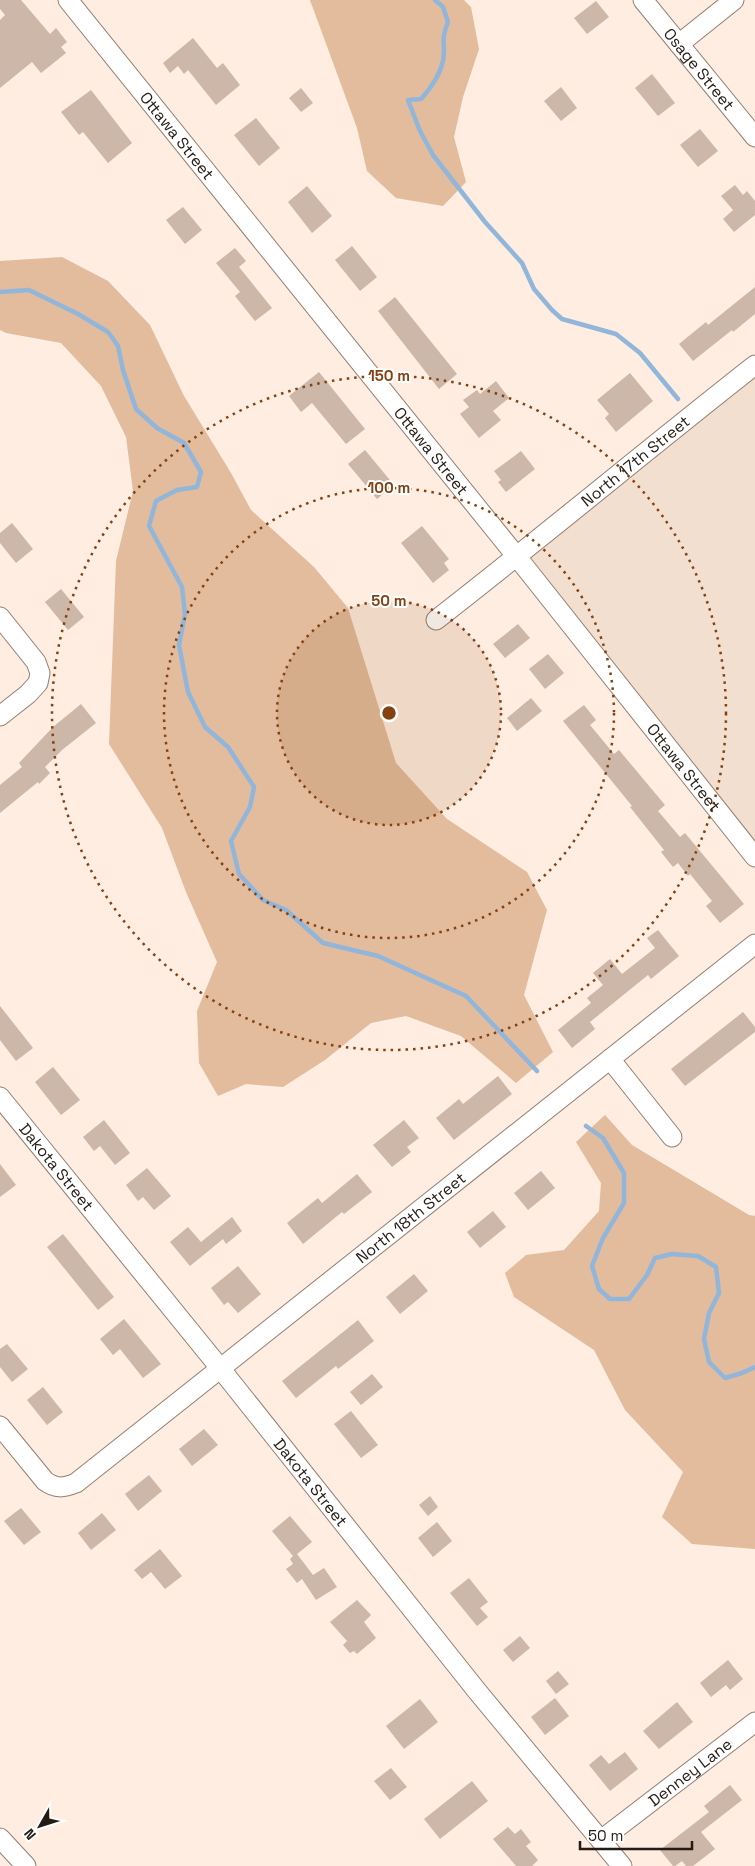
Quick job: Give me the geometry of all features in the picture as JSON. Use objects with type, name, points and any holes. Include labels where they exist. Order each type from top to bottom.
[{"type":"street","name":"Ottawa Street","points":[[68,0],[517,557],[755,857]]},
{"type":"street","name":"Osage Street","points":[[643,0],[755,137]]},
{"type":"street","points":[[679,44],[734,0]]},
{"type":"street","name":"North 17th Street","points":[[436,620],[755,365]]},
{"type":"street","points":[[0,617],[36,662],[40,672],[38,683],[28,694],[0,716]]},
{"type":"street","name":"North 18th Street","points":[[0,1426],[45,1481],[53,1486],[64,1488],[76,1482],[755,944]]},
{"type":"street","points":[[610,1059],[672,1137]]},
{"type":"street","name":"Dakota Street","points":[[0,1097],[220,1368],[477,1691],[622,1866]]},
{"type":"street","name":"Denney Lane","points":[[601,1840],[755,1722]]},
{"type":"street","points":[[0,1838],[26,1866]]},
{"type":"shaded area","points":[[310,0],[464,0],[471,7],[479,49],[463,97],[454,137],[466,182],[443,206],[396,198],[367,171],[357,128]]},
{"type":"shaded area","points":[[62,257],[108,281],[150,325],[184,396],[231,473],[251,510],[314,567],[348,608],[396,763],[447,819],[527,872],[547,910],[524,995],[553,1052],[516,1083],[461,1036],[406,1016],[371,1023],[325,1060],[283,1087],[246,1084],[218,1096],[199,1063],[197,1011],[217,962],[186,892],[162,828],[109,744],[116,561],[133,491],[126,437],[101,386],[61,343],[6,333],[0,330],[0,261]]},
{"type":"shaded area","points":[[755,365],[755,857],[517,557]]},
{"type":"shaded area","points":[[605,1115],[632,1145],[749,1215],[755,1216],[755,1549],[692,1544],[662,1517],[683,1472],[625,1410],[594,1350],[514,1297],[505,1273],[526,1255],[564,1250],[599,1211],[601,1183],[576,1142]]},
{"type":"building","points":[[0,0],[21,0],[50,34],[56,28],[67,42],[61,47],[66,53],[41,73],[32,62],[0,88],[0,20],[5,15],[0,9]]},
{"type":"building","points":[[596,1],[609,17],[587,34],[574,18]]},
{"type":"building","points":[[193,38],[217,68],[223,63],[240,85],[216,105],[188,70],[184,74],[178,66],[170,73],[163,63]]},
{"type":"building","points":[[652,74],[675,103],[658,116],[635,88]]},
{"type":"building","points":[[561,87],[577,108],[561,121],[544,101]]},
{"type":"building","points":[[301,88],[313,103],[301,112],[289,98]]},
{"type":"building","points":[[91,90],[132,143],[108,163],[83,132],[79,135],[61,112]]},
{"type":"building","points":[[256,118],[280,148],[259,166],[234,135]]},
{"type":"building","points":[[700,129],[718,151],[698,167],[680,145]]},
{"type":"building","points":[[735,185],[743,195],[747,191],[755,201],[755,215],[734,232],[723,219],[733,210],[721,196]]},
{"type":"building","points":[[307,186],[332,216],[312,233],[288,202]]},
{"type":"building","points":[[183,207],[202,230],[185,244],[166,220]]},
{"type":"building","points":[[352,246],[377,277],[360,291],[335,260]]},
{"type":"building","points":[[235,248],[246,261],[239,267],[272,308],[255,321],[235,296],[240,292],[216,263]]},
{"type":"building","points":[[755,287],[755,314],[693,361],[679,344],[706,322],[708,325]]},
{"type":"building","points":[[395,297],[457,374],[439,389],[378,311]]},
{"type":"building","points":[[319,372],[365,429],[346,444],[312,403],[301,412],[289,396]]},
{"type":"building","points":[[630,373],[653,401],[616,432],[605,418],[609,414],[597,400]]},
{"type":"building","points":[[496,381],[509,398],[493,411],[501,420],[479,438],[460,414],[469,407],[463,400],[477,390],[480,394]]},
{"type":"building","points":[[365,450],[394,485],[377,499],[348,464]]},
{"type":"building","points":[[521,451],[535,469],[506,492],[498,482],[501,480],[494,471]]},
{"type":"building","points":[[12,523],[33,549],[16,563],[0,543],[0,533]]},
{"type":"building","points":[[422,526],[449,559],[444,563],[449,570],[433,583],[401,543]]},
{"type":"building","points":[[61,589],[84,617],[68,630],[45,602]]},
{"type":"building","points":[[518,624],[530,638],[505,658],[493,644]]},
{"type":"building","points":[[548,654],[564,673],[545,689],[529,669]]},
{"type":"building","points":[[531,698],[542,711],[517,731],[507,718]]},
{"type":"building","points":[[81,704],[96,723],[62,750],[45,767],[50,773],[39,784],[38,782],[0,813],[0,785],[22,767],[19,763],[53,727]]},
{"type":"building","points":[[584,705],[596,720],[590,725],[614,754],[619,750],[665,805],[658,811],[680,837],[685,833],[744,904],[720,923],[706,906],[712,901],[690,874],[688,876],[678,863],[673,867],[661,852],[664,850],[630,807],[632,806],[563,721]]},
{"type":"building","points":[[658,930],[679,956],[651,979],[648,975],[590,1022],[595,1029],[572,1048],[558,1030],[591,1003],[587,998],[603,985],[593,973],[610,959],[622,974],[655,948],[647,938]]},
{"type":"building","points":[[0,1006],[33,1048],[16,1061],[0,1040]]},
{"type":"building","points":[[743,1012],[755,1027],[755,1032],[685,1086],[671,1069]]},
{"type":"building","points":[[53,1067],[80,1100],[61,1115],[35,1082]]},
{"type":"building","points":[[498,1076],[512,1094],[454,1140],[436,1118],[459,1099],[463,1104]]},
{"type":"building","points":[[104,1120],[130,1153],[115,1165],[100,1146],[94,1151],[83,1137]]},
{"type":"building","points":[[404,1120],[419,1138],[407,1147],[411,1152],[392,1167],[373,1145]]},
{"type":"building","points":[[0,1164],[16,1185],[0,1197]]},
{"type":"building","points":[[147,1168],[171,1196],[154,1210],[143,1197],[138,1201],[126,1185]]},
{"type":"building","points":[[541,1171],[555,1188],[528,1210],[514,1193]]},
{"type":"building","points":[[357,1174],[372,1192],[344,1214],[342,1212],[303,1244],[287,1223],[318,1198],[322,1203]]},
{"type":"building","points":[[493,1211],[506,1227],[480,1248],[467,1232]]},
{"type":"building","points":[[232,1217],[242,1231],[226,1244],[223,1239],[190,1266],[170,1242],[188,1227],[201,1242]]},
{"type":"building","points":[[63,1234],[114,1297],[98,1310],[47,1247]]},
{"type":"building","points":[[238,1266],[261,1294],[238,1313],[228,1302],[224,1305],[211,1288]]},
{"type":"building","points":[[414,1274],[428,1291],[400,1314],[386,1297]]},
{"type":"building","points":[[124,1319],[161,1364],[143,1378],[120,1349],[113,1355],[100,1339]]},
{"type":"building","points":[[358,1320],[374,1341],[338,1369],[336,1366],[296,1398],[282,1381]]},
{"type":"building","points":[[7,1344],[28,1369],[12,1382],[0,1367],[0,1349]]},
{"type":"building","points":[[372,1374],[383,1387],[361,1405],[350,1392]]},
{"type":"building","points":[[43,1387],[63,1412],[47,1425],[27,1400]]},
{"type":"building","points":[[351,1411],[378,1445],[361,1458],[334,1424]]},
{"type":"building","points":[[204,1429],[218,1445],[192,1466],[179,1449]]},
{"type":"building","points":[[149,1475],[162,1491],[138,1511],[125,1494]]},
{"type":"building","points":[[430,1496],[438,1507],[428,1516],[419,1505]]},
{"type":"building","points":[[21,1508],[41,1532],[24,1545],[4,1521]]},
{"type":"building","points":[[102,1513],[116,1530],[91,1550],[78,1533]]},
{"type":"building","points":[[290,1516],[312,1542],[297,1554],[313,1575],[324,1568],[337,1587],[316,1600],[302,1579],[297,1583],[286,1569],[293,1564],[290,1559],[293,1556],[272,1531]]},
{"type":"building","points":[[437,1522],[452,1541],[433,1557],[418,1538]]},
{"type":"building","points":[[160,1549],[182,1576],[165,1589],[151,1572],[142,1579],[134,1570]]},
{"type":"building","points":[[469,1578],[488,1602],[480,1608],[488,1617],[477,1626],[450,1593]]},
{"type":"building","points":[[357,1600],[371,1615],[364,1622],[376,1638],[357,1654],[354,1651],[350,1653],[343,1645],[347,1641],[330,1622]]},
{"type":"building","points":[[520,1636],[530,1648],[513,1662],[503,1650]]},
{"type":"building","points":[[728,1660],[743,1679],[730,1690],[726,1685],[711,1697],[700,1683]]},
{"type":"building","points":[[558,1671],[569,1684],[556,1694],[546,1681]]},
{"type":"building","points":[[555,1698],[569,1716],[545,1735],[531,1717]]},
{"type":"building","points":[[420,1699],[438,1722],[404,1749],[386,1726]]},
{"type":"building","points":[[677,1702],[693,1722],[659,1749],[643,1731]]},
{"type":"building","points":[[625,1752],[638,1769],[610,1791],[589,1765],[601,1755],[609,1764]]},
{"type":"building","points":[[391,1768],[407,1787],[390,1800],[374,1781]]},
{"type":"building","points":[[472,1781],[488,1801],[440,1839],[424,1819]]},
{"type":"building","points":[[730,1785],[742,1800],[701,1832],[715,1849],[693,1866],[686,1866],[682,1861],[673,1866],[660,1850],[709,1812],[704,1806]]},
{"type":"building","points":[[508,1827],[515,1834],[521,1829],[531,1842],[526,1846],[538,1860],[532,1866],[516,1866],[493,1839]]},
{"type":"waterway","points":[[435,0],[443,7],[448,22],[444,34],[443,61],[434,82],[421,99],[408,100],[420,131],[433,155],[485,222],[522,263],[534,289],[552,310],[562,319],[616,334],[640,353],[678,399]]},
{"type":"waterway","points":[[0,292],[29,290],[78,314],[108,332],[118,346],[123,370],[136,409],[157,428],[184,443],[201,472],[197,487],[177,490],[156,501],[149,526],[182,587],[185,614],[179,645],[188,692],[205,727],[228,747],[254,787],[250,807],[231,841],[239,874],[263,900],[286,910],[323,943],[378,956],[466,996],[537,1071]]},
{"type":"waterway","points":[[586,1126],[603,1138],[624,1173],[624,1203],[603,1238],[592,1266],[599,1289],[610,1299],[629,1299],[647,1275],[655,1258],[672,1254],[698,1256],[716,1267],[719,1293],[709,1313],[704,1339],[709,1362],[725,1378],[755,1367]]}]
